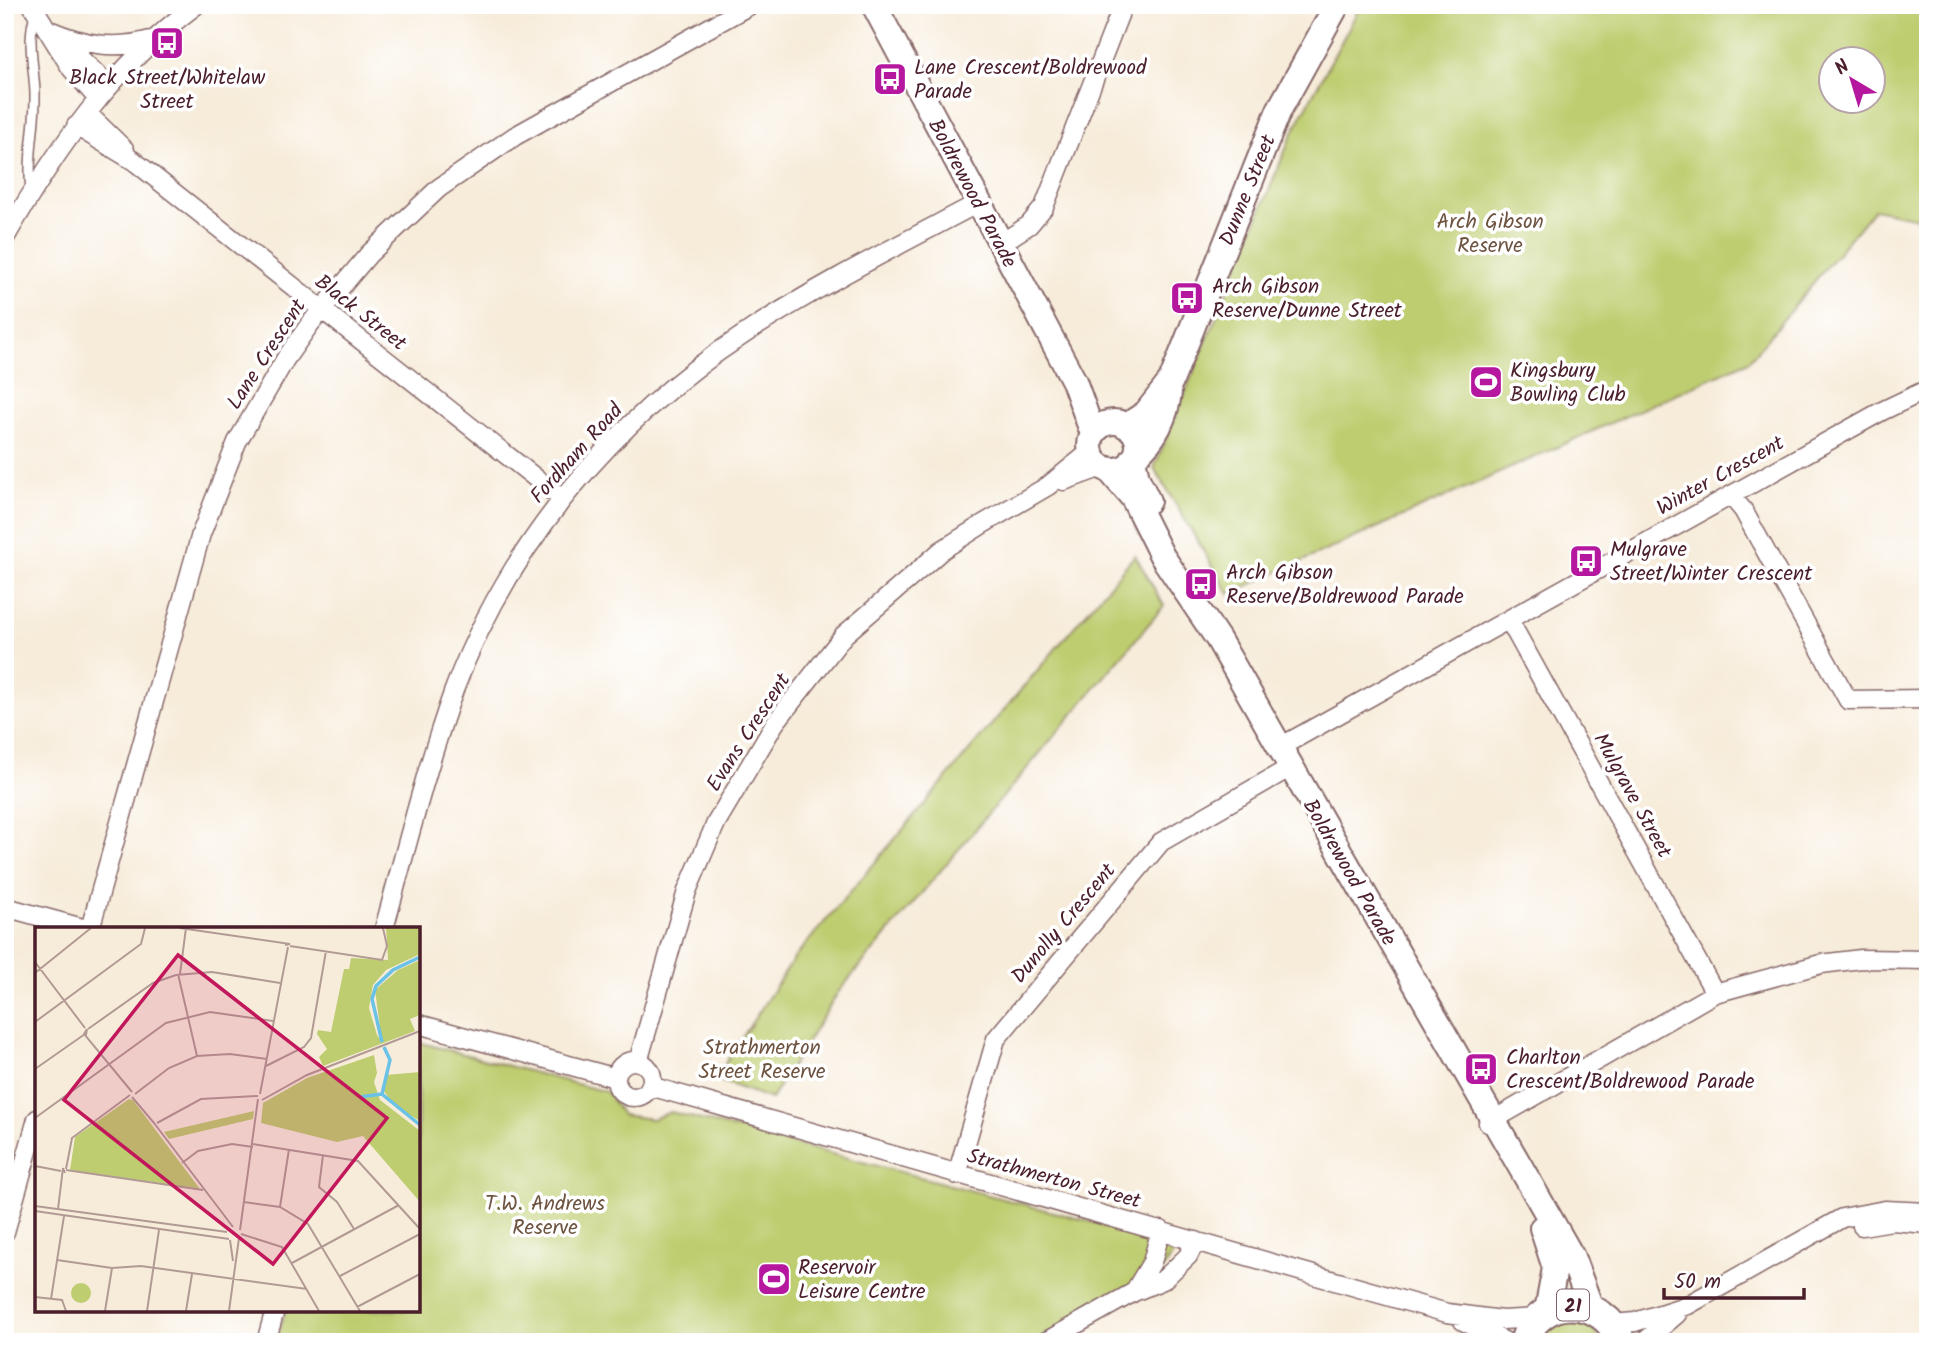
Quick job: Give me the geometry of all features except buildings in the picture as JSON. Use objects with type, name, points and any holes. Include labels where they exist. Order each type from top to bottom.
[{"type":"main road","name":"Boldrewood Parade","points":[[874,5],[1074,381],[1162,556],[1218,639],[1608,1324]]},
{"type":"main road","name":"Dunne Street","points":[[1135,457],[1152,439],[1167,407],[1171,382],[1279,110],[1338,5]]},
{"type":"main road","name":"Dunne Street","points":[[1106,445],[1146,413],[1171,382]]},
{"type":"main road","name":"Boldrewood Parade","points":[[1106,445],[1136,438],[1135,457],[1142,491],[1175,547],[1218,639]]},
{"type":"main road","points":[[1106,445],[1123,468],[1135,457]]},
{"type":"main road","name":"Boldrewood Parade","points":[[1488,1116],[1549,1240],[1555,1268],[1536,1324]]},
{"type":"main road","name":"21","points":[[1536,1324],[1568,1305],[1608,1324]]},
{"type":"street","points":[[5,238],[31,192],[92,106],[152,40],[196,5]]},
{"type":"street","name":"Lane Crescent","points":[[89,927],[201,534],[237,442],[286,358],[320,310],[369,254],[439,188],[515,136],[750,5]]},
{"type":"street","points":[[1000,244],[1030,225],[1044,207],[1123,5]]},
{"type":"street","name":"Black Street","points":[[34,9],[92,106],[134,161],[561,498]]},
{"type":"street","points":[[49,30],[88,45],[131,46],[152,40]]},
{"type":"street","name":"Fordham Road","points":[[385,927],[455,689],[509,578],[561,498],[655,400],[743,334],[978,203]]},
{"type":"street","name":"Winter Crescent","points":[[1285,757],[1509,620],[1882,411],[1928,389]]},
{"type":"street","name":"Evans Crescent","points":[[638,1062],[687,891],[716,823],[775,723],[854,626],[942,550],[1048,486],[1106,445]]},
{"type":"street","points":[[1731,496],[1743,510],[1848,701],[1928,699]]},
{"type":"street","name":"Mulgrave Street","points":[[1509,620],[1715,993]]},
{"type":"street","name":"Dunolly Crescent","points":[[957,1175],[996,1039],[1161,842],[1285,757]]},
{"type":"street","points":[[5,907],[80,927]]},
{"type":"street","points":[[1488,1116],[1715,993],[1821,964],[1861,959],[1928,960]]},
{"type":"street","points":[[420,1024],[616,1078]]},
{"type":"street","points":[[638,1062],[648,1068],[650,1086],[638,1096],[627,1096],[619,1088],[616,1078],[626,1063],[638,1062]]},
{"type":"street","name":"Strathmerton Street","points":[[650,1086],[1447,1313],[1536,1324]]},
{"type":"street","points":[[5,1232],[35,1126]]},
{"type":"street","points":[[1608,1324],[1635,1322],[1688,1305],[1842,1218],[1897,1209],[1928,1212]]},
{"type":"street","points":[[1814,1236],[1892,1221],[1928,1224]]},
{"type":"street","points":[[1134,1292],[1152,1262],[1161,1230]]},
{"type":"street","points":[[1045,1342],[1134,1292],[1163,1280],[1188,1256],[1196,1241]]},
{"type":"street","points":[[1644,1342],[1688,1305]]},
{"type":"street","points":[[266,1342],[274,1312]]},
{"type":"street","name":"Strathmerton Street","points":[[1447,1313],[1506,1342]]},
{"type":"lane","name":"Black Street","points":[[31,192],[29,149],[35,94],[29,31],[34,9]]},
{"type":"green space","name":"Arch Gibson Reserve","points":[[1361,5],[1928,5],[1928,220],[1874,209],[1749,361],[1229,594],[1154,468],[1293,132]]},
{"type":"green space","name":"Strathmerton Street Reserve","points":[[1135,555],[1164,606],[839,991],[771,1099],[715,1079],[795,957]]},
{"type":"green space","name":"T.W. Andrews Reserve","points":[[420,1043],[607,1092],[622,1115],[652,1119],[671,1112],[1176,1244],[1168,1262],[1152,1277],[1034,1342],[276,1342],[285,1312],[420,1312]]},
{"type":"green space","points":[[1569,1321],[1591,1328],[1602,1342],[1537,1342],[1547,1329]]},
{"type":"place","name":"Black Street/Whitelaw Street","points":[[167,43]]},
{"type":"place","name":"Lane Crescent/Boldrewood Parade","points":[[890,79]]},
{"type":"place","name":"Arch Gibson Reserve/Dunne Street","points":[[1187,298]]},
{"type":"place","name":"Kingsbury Bowling Club","points":[[1486,382]]},
{"type":"place","name":"Mulgrave Street/Winter Crescent","points":[[1586,561]]},
{"type":"place","name":"Arch Gibson Reserve/Boldrewood Parade","points":[[1201,584]]},
{"type":"place","name":"Charlton Crescent/Boldrewood Parade","points":[[1481,1069]]},
{"type":"place","name":"Reservoir Leisure Centre","points":[[774,1279]]}]
